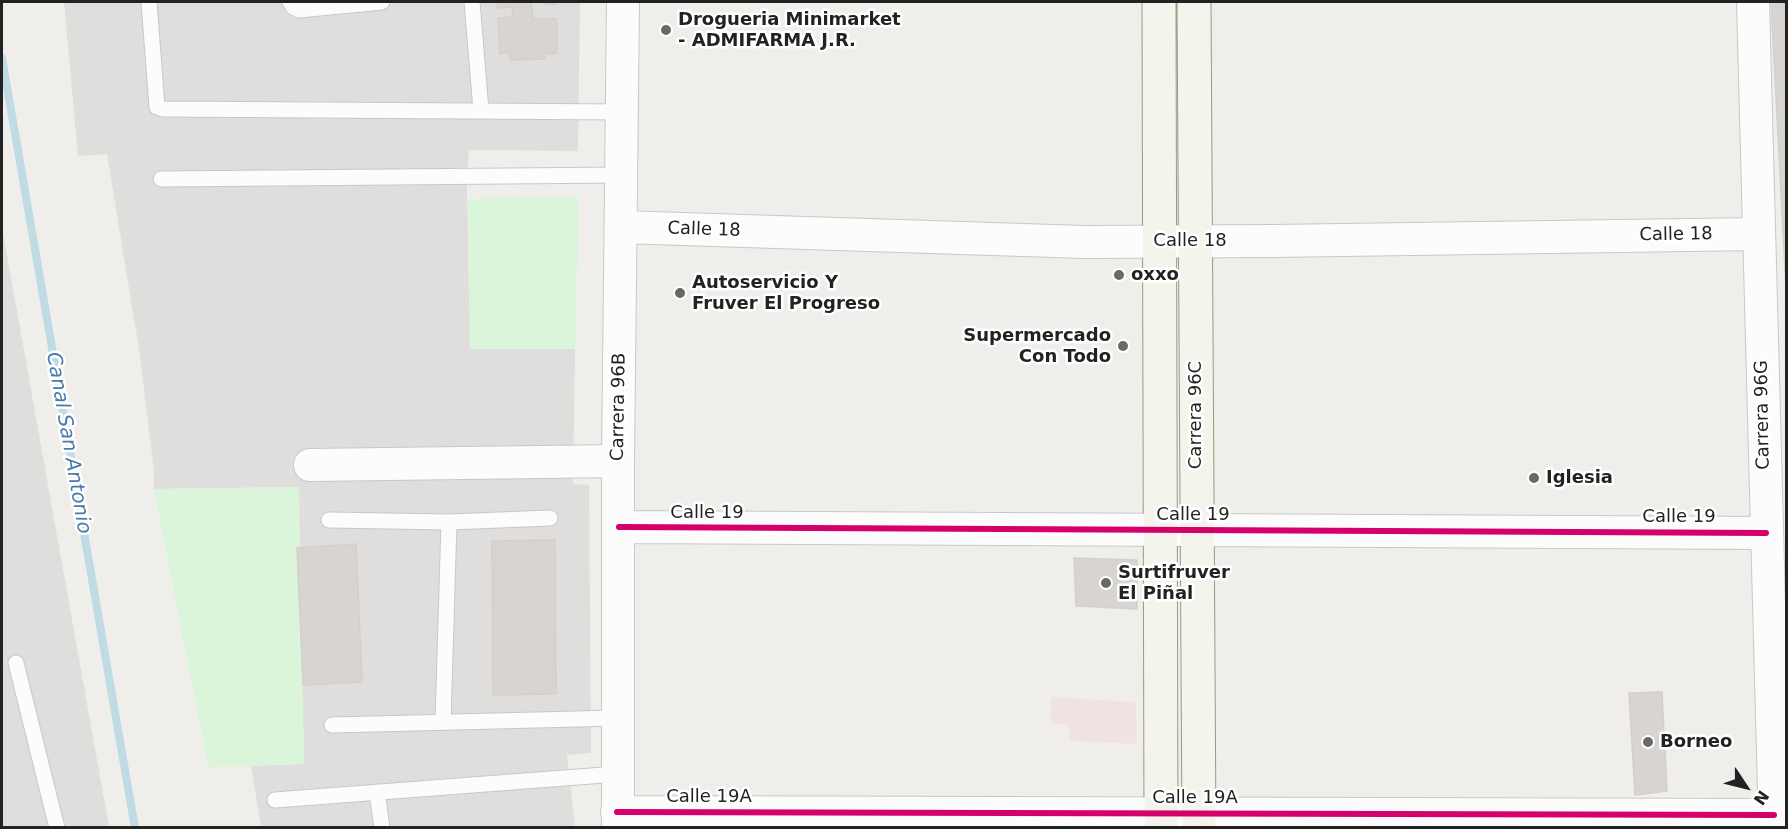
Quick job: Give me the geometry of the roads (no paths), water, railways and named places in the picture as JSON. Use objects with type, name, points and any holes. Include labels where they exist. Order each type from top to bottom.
[{"type":"street","name":"Carrera 96B","points":[[617,820],[623,2]]},
{"type":"street","name":"Carrera 96C","points":[[1159,2],[1161,820]]},
{"type":"street","name":"Carrera 96C","points":[[1194,2],[1199,820]]},
{"type":"street","name":"Carrera 96G","points":[[1753,2],[1766,533],[1777,567],[1774,821]]},
{"type":"street","name":"Calle 18","points":[[621,227],[1085,242],[1758,234]]},
{"type":"street","points":[[310,465],[618,461]]},
{"type":"street","name":"Calle 19","points":[[619,527],[1766,533]]},
{"type":"street","name":"Calle 19A","points":[[617,820],[1774,821]]},
{"type":"lane","points":[[149,2],[157,107],[162,109],[622,111]]},
{"type":"lane","points":[[290,2],[299,10],[382,2]]},
{"type":"lane","points":[[472,2],[481,111]]},
{"type":"lane","points":[[161,180],[622,175]]},
{"type":"lane","points":[[329,520],[448,522],[550,518]]},
{"type":"lane","points":[[443,722],[448,522]]},
{"type":"lane","points":[[16,663],[57,828]]},
{"type":"lane","points":[[332,725],[618,718]]},
{"type":"lane","points":[[275,800],[617,774]]},
{"type":"lane","points":[[377,792],[381,828]]},
{"type":"waterway","name":"Canal San Antonio","points":[[2,58],[135,828]]},
{"type":"place","name":"Drogueria Minimarket - ADMIFARMA J.R.","points":[[666,30]]},
{"type":"place","name":"oxxo","points":[[1119,275]]},
{"type":"place","name":"Autoservicio Y Fruver El Progreso","points":[[680,293]]},
{"type":"place","name":"Supermercado Con Todo","points":[[1123,346]]},
{"type":"place","name":"Iglesia","points":[[1534,478]]},
{"type":"place","name":"Surtifruver El Piñal","points":[[1106,583]]},
{"type":"place","name":"Borneo","points":[[1648,742]]}]
